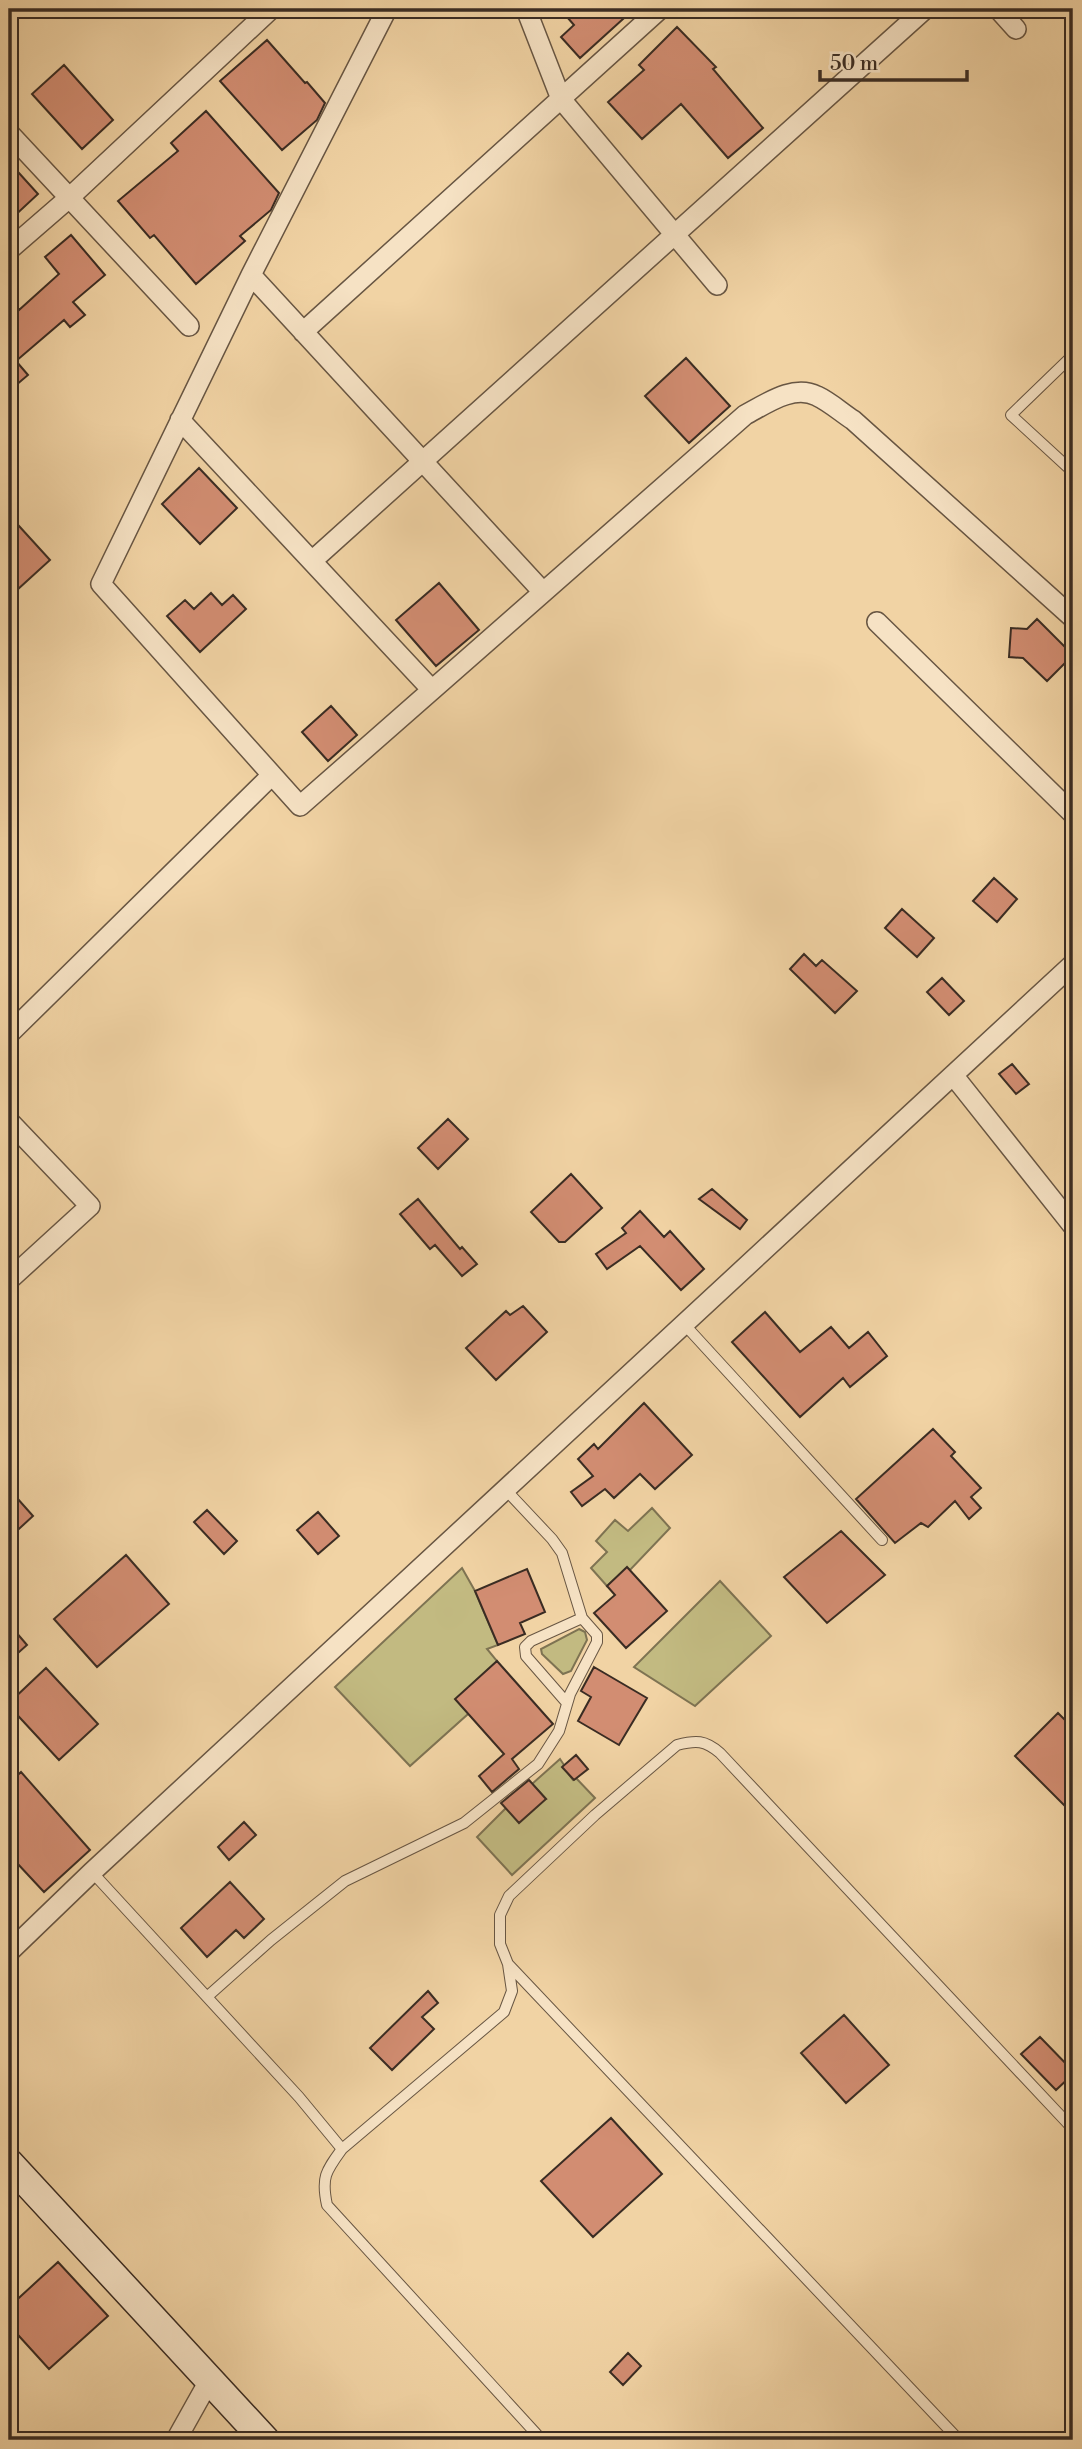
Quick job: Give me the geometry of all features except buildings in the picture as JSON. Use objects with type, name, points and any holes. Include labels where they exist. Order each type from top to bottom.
[{"type":"street","points":[[9,250],[69,198],[271,9]]},
{"type":"street","points":[[387,9],[251,275],[101,584],[300,806],[745,415],[776,398],[797,392],[815,395],[853,421],[1073,618]]},
{"type":"street","points":[[526,9],[561,99],[717,285]]},
{"type":"street","points":[[303,332],[660,9]]},
{"type":"street","points":[[312,561],[925,9]]},
{"type":"street","points":[[998,9],[1016,29]]},
{"type":"street","points":[[9,134],[189,326]]},
{"type":"street","points":[[251,275],[543,592]]},
{"type":"street","points":[[180,420],[432,690]]},
{"type":"street","points":[[877,622],[1073,814]]},
{"type":"street","points":[[9,1034],[272,775]]},
{"type":"street","points":[[9,1952],[92,1872],[1073,964]]},
{"type":"street","points":[[953,1075],[1073,1226]]},
{"type":"street","points":[[9,1121],[90,1206],[9,1280]]},
{"type":"street","points":[[9,2163],[265,2440]]},
{"type":"street","points":[[176,2440],[209,2381]]},
{"type":"lane","points":[[1073,355],[1011,415],[1073,472]]},
{"type":"lane","points":[[684,1324],[882,1540]]},
{"type":"lane","points":[[208,1996],[271,1940],[345,1881],[464,1823],[538,1764],[559,1731],[567,1703],[597,1642],[597,1635],[582,1618],[562,1553],[505,1489]]},
{"type":"lane","points":[[567,1703],[526,1656],[525,1647],[531,1641],[582,1618]]},
{"type":"lane","points":[[542,2440],[327,2205],[323,2185],[330,2165],[342,2149],[504,2012],[512,1991],[508,1964],[500,1944],[500,1915],[509,1896],[595,1815],[677,1745],[694,1740],[708,1743],[720,1752],[1073,2129]]},
{"type":"lane","points":[[92,1872],[299,2096],[342,2149]]},
{"type":"lane","points":[[508,1964],[959,2440]]},
{"type":"shaded area","points":[[652,1508],[670,1528],[630,1570],[627,1568],[607,1586],[591,1568],[607,1552],[596,1541],[615,1520],[628,1531]]},
{"type":"shaded area","points":[[462,1568],[498,1645],[487,1649],[497,1661],[468,1714],[410,1766],[335,1687]]},
{"type":"shaded area","points":[[720,1581],[771,1636],[695,1706],[634,1667]]},
{"type":"shaded area","points":[[579,1629],[585,1632],[587,1640],[571,1671],[563,1674],[542,1654],[541,1649]]},
{"type":"shaded area","points":[[560,1759],[573,1780],[576,1778],[595,1798],[512,1875],[477,1837],[506,1808],[546,1799],[532,1784]]}]
